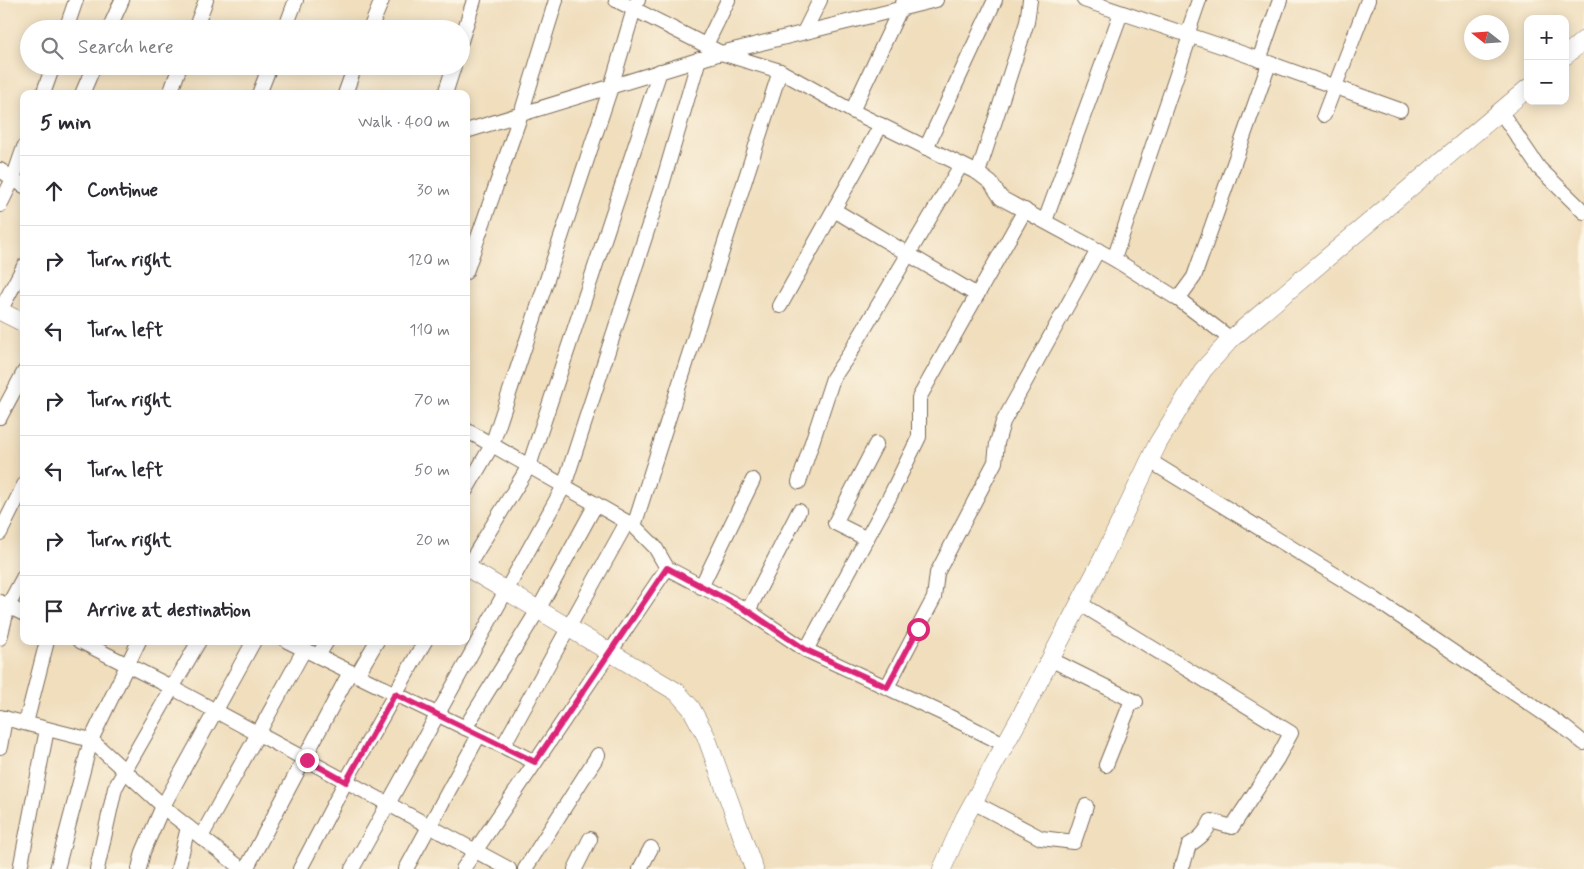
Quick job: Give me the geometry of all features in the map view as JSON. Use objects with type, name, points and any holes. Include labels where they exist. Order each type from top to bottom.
[{"type":"street","points":[[69,20],[76,0]]},
{"type":"street","points":[[114,20],[122,0]]},
{"type":"street","points":[[198,20],[206,0]]},
{"type":"street","points":[[288,20],[296,0]]},
{"type":"street","points":[[374,20],[382,0]]},
{"type":"street","points":[[468,20],[474,0]]},
{"type":"street","points":[[470,261],[521,114],[556,0]]},
{"type":"street","points":[[616,0],[636,4],[721,53],[780,71],[978,174],[991,183],[1001,198],[1114,259],[1178,299],[1231,339]]},
{"type":"street","points":[[706,45],[728,0]]},
{"type":"street","points":[[804,32],[820,0]]},
{"type":"street","points":[[470,130],[699,59],[903,4],[936,0]]},
{"type":"street","points":[[926,148],[995,0]]},
{"type":"street","points":[[978,174],[1027,22],[1030,0]]},
{"type":"street","points":[[1084,0],[1113,7],[1188,36],[1400,110]]},
{"type":"street","points":[[1114,259],[1199,0]]},
{"type":"street","points":[[1178,299],[1194,277],[1264,62],[1280,0]]},
{"type":"street","points":[[1324,115],[1368,0]]},
{"type":"street","points":[[470,483],[492,445],[636,4]]},
{"type":"street","points":[[852,110],[903,4]]},
{"type":"street","points":[[1045,221],[1113,7]]},
{"type":"street","points":[[1569,53],[1584,40]]},
{"type":"street","points":[[352,869],[564,486],[662,185],[699,59]]},
{"type":"street","points":[[470,563],[530,466],[660,71]]},
{"type":"street","points":[[502,746],[631,524],[780,71]]},
{"type":"street","points":[[44,90],[50,75]]},
{"type":"street","points":[[84,90],[90,75]]},
{"type":"street","points":[[171,90],[177,75]]},
{"type":"street","points":[[261,90],[266,75]]},
{"type":"street","points":[[346,90],[352,75]]},
{"type":"street","points":[[447,90],[451,75]]},
{"type":"street","points":[[942,869],[973,802],[1050,660],[1158,443],[1203,370],[1231,339],[1524,91]]},
{"type":"street","points":[[1500,111],[1539,168],[1584,212]]},
{"type":"street","points":[[780,306],[881,125]]},
{"type":"street","points":[[798,482],[833,378],[850,353],[961,165]]},
{"type":"street","points":[[0,170],[18,183],[0,205]]},
{"type":"street","points":[[834,210],[977,295]]},
{"type":"street","points":[[806,650],[890,496],[919,437],[919,398],[1025,210]]},
{"type":"street","points":[[887,687],[934,598],[937,573],[995,462],[997,444],[1003,422],[1098,250]]},
{"type":"street","points":[[20,274],[0,311],[20,321]]},
{"type":"street","points":[[0,417],[20,380]]},
{"type":"street","points":[[470,432],[631,524],[655,547],[667,568],[748,611],[806,650],[1004,744]]},
{"type":"street","points":[[867,539],[836,524],[876,444]]},
{"type":"street","points":[[1150,461],[1373,598],[1564,727],[1584,743]]},
{"type":"street","points":[[701,587],[753,480]]},
{"type":"street","points":[[465,728],[538,610],[596,504]]},
{"type":"street","points":[[748,611],[799,511]]},
{"type":"street","points":[[0,533],[18,512]]},
{"type":"street","points":[[463,869],[667,568]]},
{"type":"street","points":[[470,570],[677,692],[691,708],[706,736],[754,869]]},
{"type":"street","points":[[0,638],[4,604],[20,582]]},
{"type":"street","points":[[1079,603],[1291,733],[1232,827],[1211,821],[1200,839],[1189,845],[1180,869]]},
{"type":"street","points":[[4,604],[20,612]]},
{"type":"street","points":[[26,724],[46,645]]},
{"type":"street","points":[[91,645],[509,869]]},
{"type":"street","points":[[57,869],[91,740],[137,645]]},
{"type":"street","points":[[97,869],[115,788],[197,645]]},
{"type":"street","points":[[139,869],[143,852],[163,806],[252,645]]},
{"type":"street","points":[[295,645],[535,762]]},
{"type":"street","points":[[318,656],[325,645]]},
{"type":"street","points":[[246,869],[304,759],[353,674],[374,645]]},
{"type":"street","points":[[300,869],[423,645]]},
{"type":"street","points":[[201,837],[304,650]]},
{"type":"street","points":[[1050,660],[1134,701],[1106,765]]},
{"type":"street","points":[[0,746],[2,718],[91,740],[126,770],[163,806],[201,837],[225,863],[242,869]]},
{"type":"street","points":[[20,869],[47,729]]},
{"type":"street","points":[[406,869],[479,735]]},
{"type":"street","points":[[525,869],[598,755]]},
{"type":"street","points":[[973,802],[1041,838],[1074,842],[1086,806]]},
{"type":"street","points":[[178,869],[188,827]]},
{"type":"street","points":[[575,869],[590,839]]},
{"type":"street","points":[[640,869],[651,848]]},
{"type":"route","points":[[307,760],[346,782],[395,694],[535,762],[667,568],[748,611],[806,650],[887,687],[918,629]]}]
